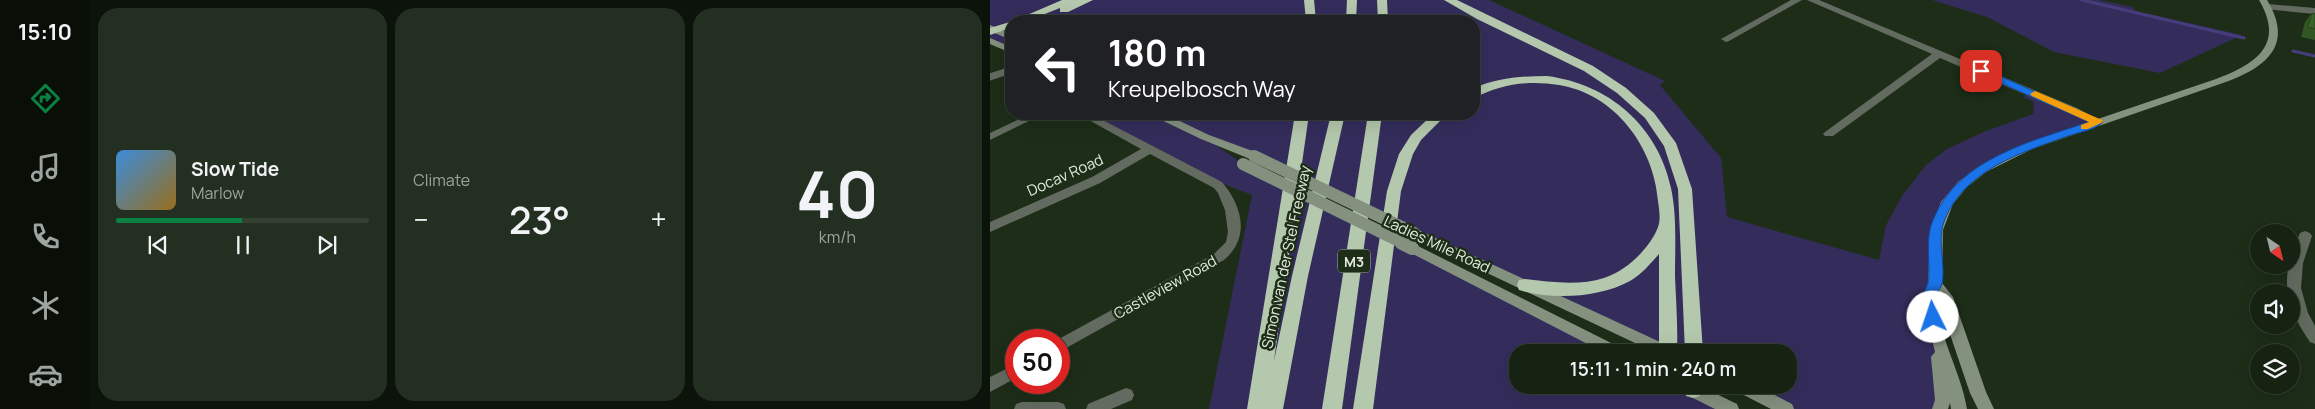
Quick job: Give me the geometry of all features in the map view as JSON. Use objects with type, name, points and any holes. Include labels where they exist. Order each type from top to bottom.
[{"type":"highway","points":[[1033,15],[1071,0]]},
{"type":"highway","points":[[1052,15],[1088,0]]},
{"type":"highway","points":[[1309,0],[1310,15]]},
{"type":"highway","points":[[1352,0],[1352,15]]},
{"type":"highway","points":[[1382,0],[1383,15]]},
{"type":"highway","points":[[1449,0],[1479,15]]},
{"type":"highway","points":[[1480,16],[1606,79],[1632,98],[1658,127],[1669,144],[1677,162],[1686,196],[1694,344]]},
{"type":"highway","points":[[990,41],[1002,31]]},
{"type":"highway","points":[[1480,91],[1500,84],[1522,80],[1544,80],[1584,88],[1616,106],[1630,119],[1653,153],[1664,188],[1668,344]]},
{"type":"highway","points":[[1257,409],[1301,120]]},
{"type":"highway","name":"Simon van der Stel Freeway","points":[[1273,409],[1300,276],[1337,120]]},
{"type":"highway","name":"M3","points":[[1332,409],[1374,120]]},
{"type":"highway","points":[[1363,409],[1394,191],[1406,154],[1416,138],[1434,120]]},
{"type":"highway","points":[[1525,285],[1553,289],[1572,289],[1603,285],[1619,280],[1633,272],[1648,258],[1666,226]]},
{"type":"main road","points":[[1959,409],[1940,344],[1930,295],[1935,284],[1935,242],[1938,221],[1948,202],[1960,187],[1979,172],[2000,159],[2026,147],[2222,79],[2256,64],[2269,50],[2276,29],[2274,17],[2265,3]]},
{"type":"main road","points":[[990,41],[1005,47]]},
{"type":"main road","name":"Ladies Mile Road","points":[[1169,120],[1204,137],[1254,156],[1651,344]]},
{"type":"main road","name":"Ladies Mile Road","points":[[1204,137],[1242,164],[1600,344]]},
{"type":"main road","points":[[1935,284],[1946,296],[1978,393],[1986,409]]},
{"type":"main road","points":[[1940,344],[1942,400],[1940,409]]},
{"type":"main road","points":[[1703,394],[1731,409]]},
{"type":"main road","points":[[1757,394],[1786,409]]},
{"type":"street","points":[[1726,40],[1798,0]]},
{"type":"street","points":[[1811,0],[2098,122]]},
{"type":"street","points":[[2265,3],[2315,11]]},
{"type":"street","points":[[1829,134],[1939,54]]},
{"type":"street","points":[[990,138],[1026,120]]},
{"type":"street","points":[[1095,120],[1151,148]]},
{"type":"street","name":"Castleview Road","points":[[1070,340],[1219,257],[1229,249],[1234,238],[1234,226],[1223,190],[1211,179],[1151,148]]},
{"type":"street","name":"Docav Road","points":[[990,227],[1096,180],[1151,148]]},
{"type":"street","points":[[2306,236],[2298,254],[2293,287],[2299,308],[2315,338]]},
{"type":"street","points":[[990,385],[1005,376]]},
{"type":"street","points":[[1094,409],[1126,396]]},
{"type":"street","points":[[1022,409],[1058,409]]},
{"type":"lane","points":[[990,79],[1005,73]]},
{"type":"lane","points":[[990,79],[1005,77]]},
{"type":"shaded area","points":[[990,0],[1489,0],[1665,81],[1660,85],[1721,158],[1727,217],[1879,260],[1886,225],[1902,196],[1926,165],[1947,149],[1986,131],[2033,114],[2034,102],[2023,97],[2029,92],[2098,122],[2026,147],[1960,187],[1935,242],[1940,409],[1786,409],[1757,394],[1797,394],[1797,344],[1651,344],[1207,139],[1243,164],[1600,344],[1509,344],[1509,394],[1701,394],[1731,409],[1209,409],[1252,195],[1211,179],[1095,120],[1480,120],[1480,15],[1005,15],[1005,47],[990,41]]},
{"type":"shaded area","points":[[1932,0],[2099,0],[2133,7],[2135,11],[2242,35],[2160,73],[2054,52],[1987,17]]},
{"type":"building","points":[[2312,13],[2315,14],[2315,29],[2308,27]]},
{"type":"waterway","points":[[2082,0],[2244,38]]},
{"type":"waterway","points":[[2293,51],[2315,56]]},
{"type":"slow traffic","points":[[2035,94],[2098,122],[2085,127]]},
{"type":"route","points":[[1933,317],[1930,295],[1935,284],[1935,242],[1938,221],[1948,202],[1960,187],[2000,159],[2026,147],[2098,122],[1981,71]]}]
